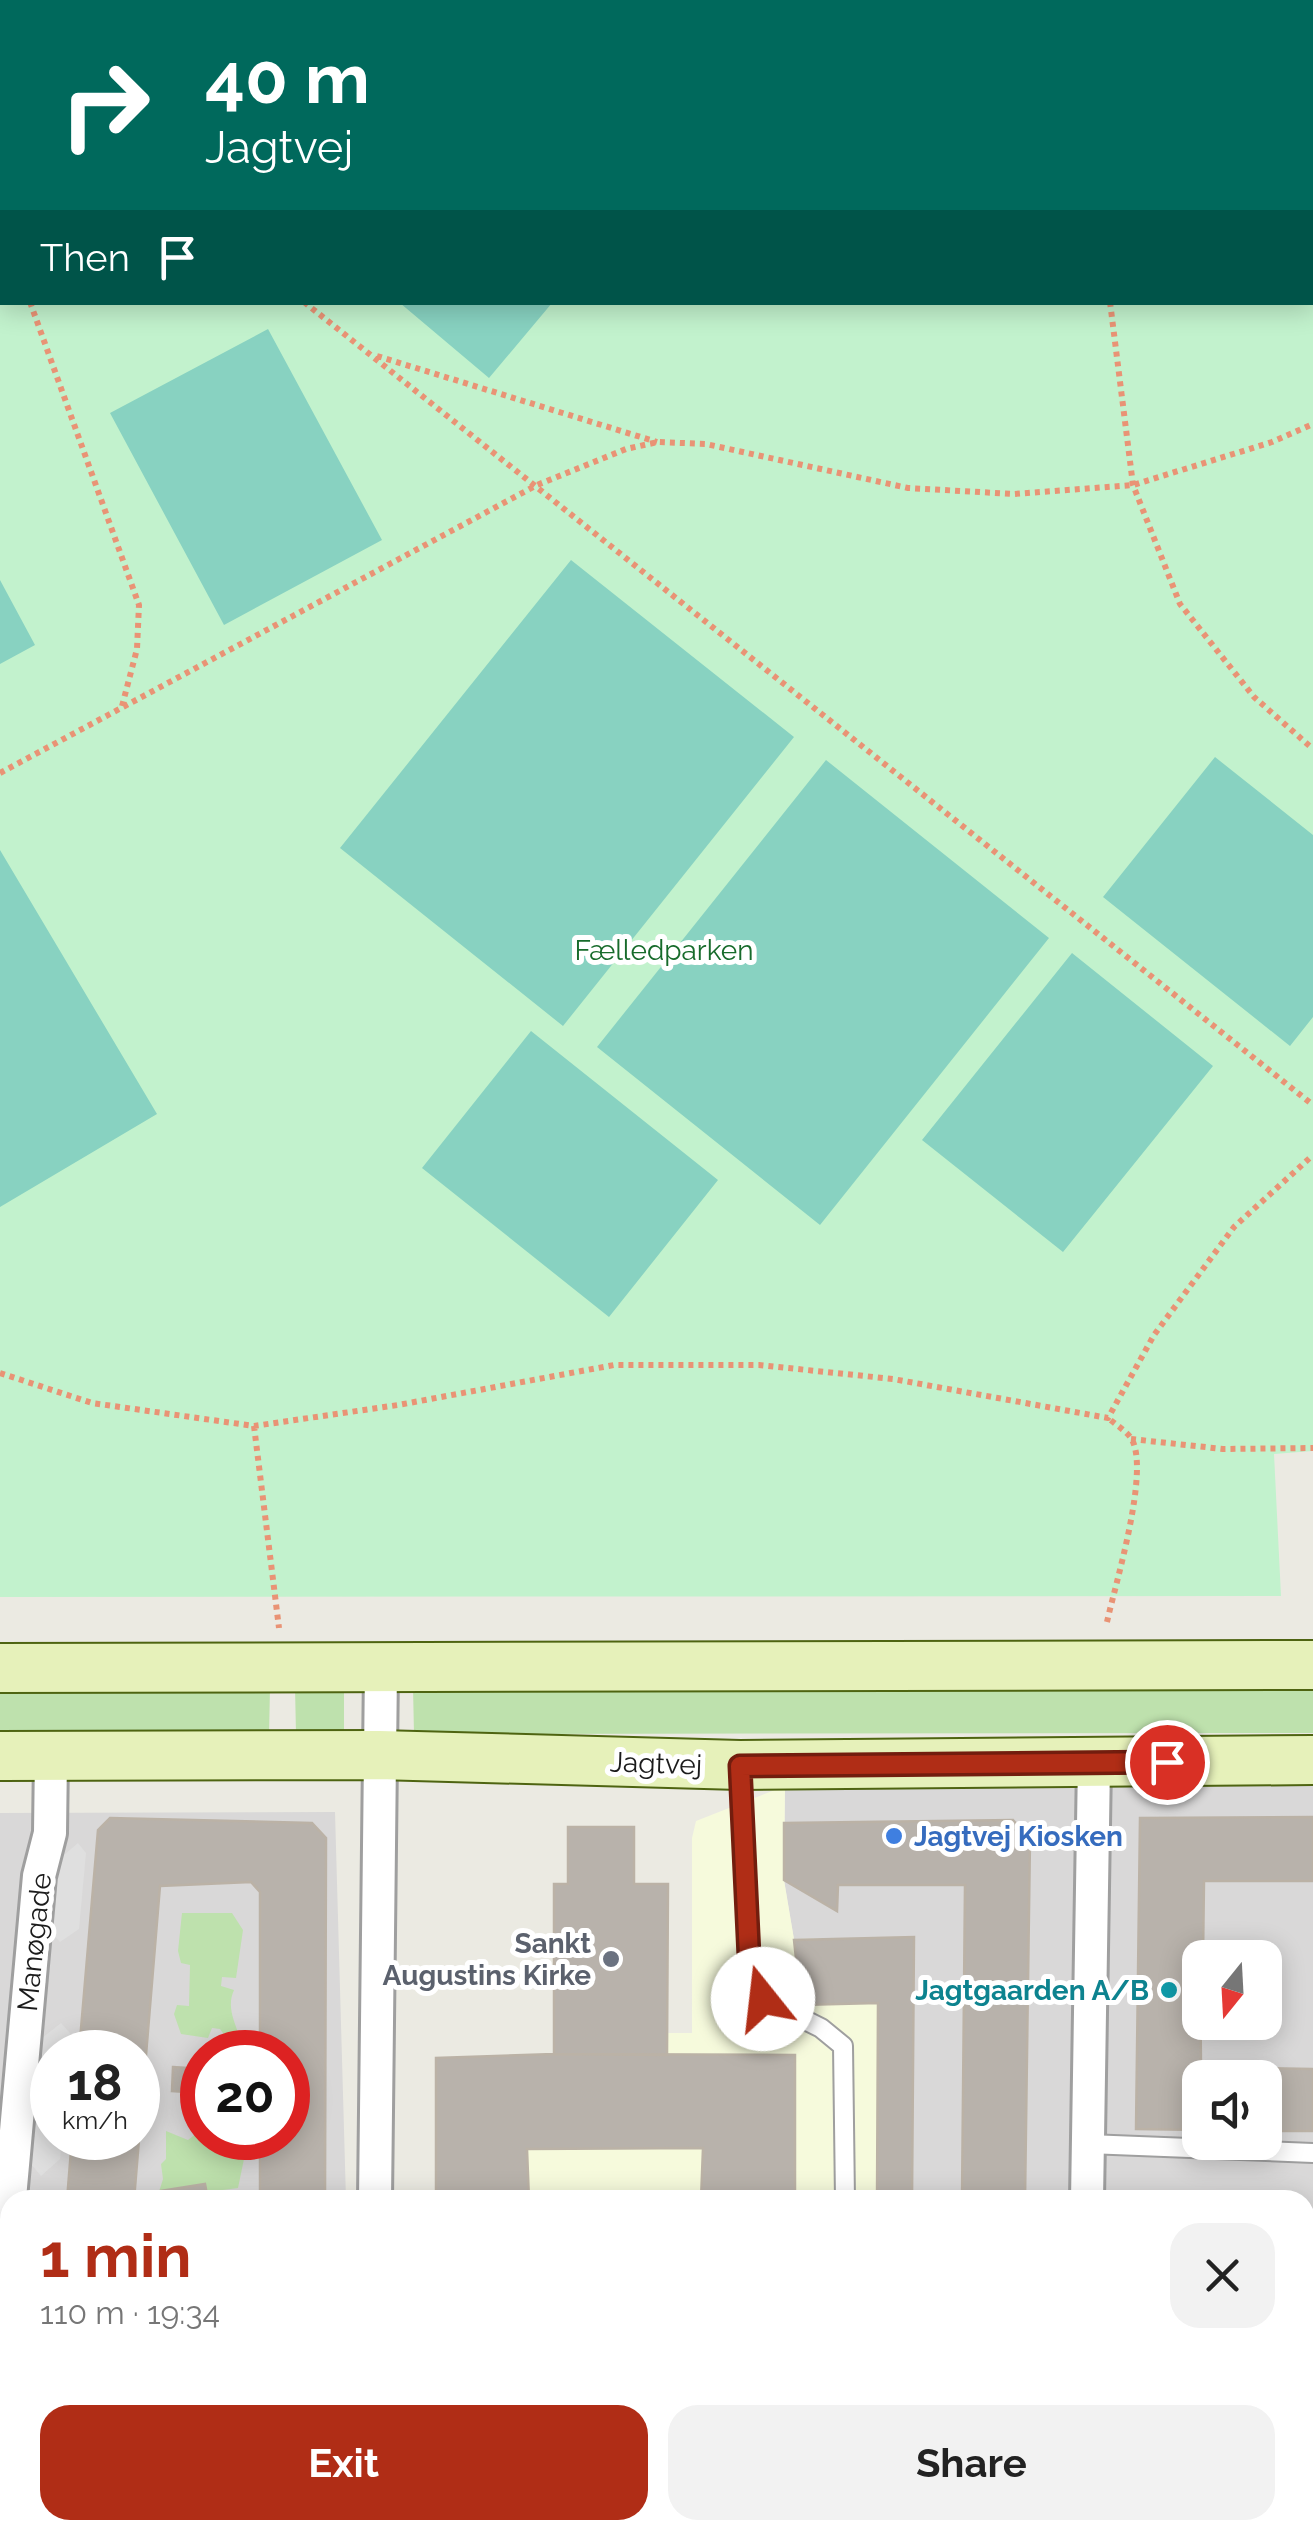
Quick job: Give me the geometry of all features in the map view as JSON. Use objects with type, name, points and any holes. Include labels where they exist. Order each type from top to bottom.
[{"type":"street","points":[[0,1668],[1313,1665]]},
{"type":"street","points":[[376,2190],[381,1668]]},
{"type":"street","name":"Jagtvej","points":[[0,1756],[379,1754],[740,1766],[1313,1760]]},
{"type":"street","name":"Manøgade","points":[[11,2190],[39,1876],[50,1833],[51,1756]]},
{"type":"street","points":[[1087,2190],[1094,1762]]},
{"type":"lane","points":[[740,1766],[750,1977],[763,1999],[821,2028],[844,2046],[845,2190]]},
{"type":"lane","points":[[1088,2144],[1313,2153]]},
{"type":"path","points":[[31,305],[139,605],[136,649],[121,710]]},
{"type":"path","points":[[308,305],[1313,1105]]},
{"type":"path","points":[[1110,305],[1133,484],[1180,604],[1254,697],[1313,749]]},
{"type":"path","points":[[370,354],[658,442]]},
{"type":"path","points":[[0,773],[537,486],[626,448],[658,442],[706,444],[908,488],[1014,494],[1133,484],[1272,442],[1313,424]]},
{"type":"path","points":[[1108,1418],[1154,1334],[1234,1227],[1313,1155]]},
{"type":"path","points":[[0,1373],[92,1404],[254,1426],[398,1406],[614,1364],[759,1364],[893,1379],[1108,1418],[1131,1438],[1223,1450],[1313,1448]]},
{"type":"path","points":[[254,1426],[284,1668]]},
{"type":"path","points":[[1096,1665],[1136,1497],[1136,1457],[1131,1438]]},
{"type":"shaded area","points":[[402,305],[550,305],[489,378]]},
{"type":"shaded area","points":[[268,329],[382,540],[224,625],[110,413]]},
{"type":"shaded area","points":[[571,560],[794,737],[563,1026],[340,848]]},
{"type":"shaded area","points":[[0,580],[35,645],[0,664]]},
{"type":"shaded area","points":[[1215,757],[1313,835],[1313,1017],[1290,1046],[1103,897]]},
{"type":"shaded area","points":[[826,760],[1049,938],[820,1225],[597,1047]]},
{"type":"shaded area","points":[[0,850],[157,1114],[0,1207]]},
{"type":"shaded area","points":[[1072,953],[1213,1066],[1063,1252],[922,1140]]},
{"type":"shaded area","points":[[531,1031],[718,1180],[609,1317],[422,1168]]},
{"type":"shaded area","points":[[1313,1777],[1313,2190],[912,2190],[914,1937],[794,1940],[784,1880],[785,1786]]},
{"type":"shaded area","points":[[785,1786],[784,1880],[794,1939],[914,1937],[912,2190],[436,2190],[436,2058],[667,2055],[668,2033],[692,2033],[692,1838],[696,1821]]},
{"type":"shaded area","points":[[335,1812],[346,2190],[0,2190],[0,1813]]},
{"type":"shaded area","points":[[78,1843],[86,1853],[79,1929],[60,1942],[51,1932],[58,1860]]},
{"type":"shaded area","points":[[31,2160],[59,2160],[41,2176]]},
{"type":"green space","name":"Fælledparken","points":[[0,305],[1313,305],[1313,1451],[1274,1454],[1281,1596],[0,1597]]},
{"type":"green space","points":[[344,1686],[344,1734],[296,1734],[295,1687]]},
{"type":"green space","points":[[1313,1686],[1313,1733],[414,1734],[413,1687]]},
{"type":"green space","points":[[270,1688],[269,1736],[0,1736],[0,1689]]},
{"type":"green space","points":[[182,1913],[232,1913],[243,1930],[236,1978],[222,1977],[221,1986],[234,1990],[231,2006],[237,2030],[180,2031],[174,2014],[177,2005],[189,2006],[190,1965],[181,1963],[178,1951]]},
{"type":"green space","points":[[166,2131],[180,2137],[180,2160],[244,2160],[238,2188],[207,2190],[205,2184],[160,2190],[161,2164],[166,2159]]},
{"type":"building","name":"Jagtgaarden A/B","points":[[1313,1817],[1313,1881],[1204,1881],[1203,1940],[1182,1940],[1182,2040],[1201,2040],[1201,2060],[1182,2060],[1182,2130],[1136,2129],[1140,1818]]},
{"type":"building","points":[[110,1818],[312,1823],[326,1838],[325,2190],[260,2190],[260,2160],[310,2160],[310,2030],[260,2030],[260,1892],[251,1882],[160,1886],[148,2030],[81,2030],[98,1830]]},
{"type":"building","points":[[1013,1820],[1030,1839],[1025,2190],[962,2190],[965,1885],[838,1885],[837,1911],[784,1880],[784,1823]]},
{"type":"building","name":"Sankt Augustins Kirke","points":[[568,1827],[634,1827],[634,1884],[668,1884],[667,2055],[554,2054],[554,1884],[568,1884]]},
{"type":"building","points":[[914,1937],[912,2190],[877,2190],[878,2003],[801,2005],[794,1940]]},
{"type":"building","points":[[554,2054],[795,2055],[795,2190],[701,2190],[703,2148],[527,2149],[529,2190],[436,2190],[436,2058]]},
{"type":"building","points":[[173,2067],[180,2067],[180,2092],[172,2091]]},
{"type":"building","name":"Jagtgaarden A/B","points":[[1282,2068],[1313,2069],[1313,2131],[1282,2131]]},
{"type":"building","points":[[70,2160],[137,2160],[135,2190],[68,2190]]},
{"type":"building","points":[[205,2184],[206,2190],[166,2190]]},
{"type":"place","name":"Jagtvej Kiosken","points":[[894,1836]]},
{"type":"place","name":"Sankt Augustins Kirke","points":[[611,1959]]},
{"type":"place","name":"Jagtgaarden A/B","points":[[1169,1990]]},
{"type":"route","points":[[763,1999],[750,1977],[740,1766],[1167,1762]]}]
